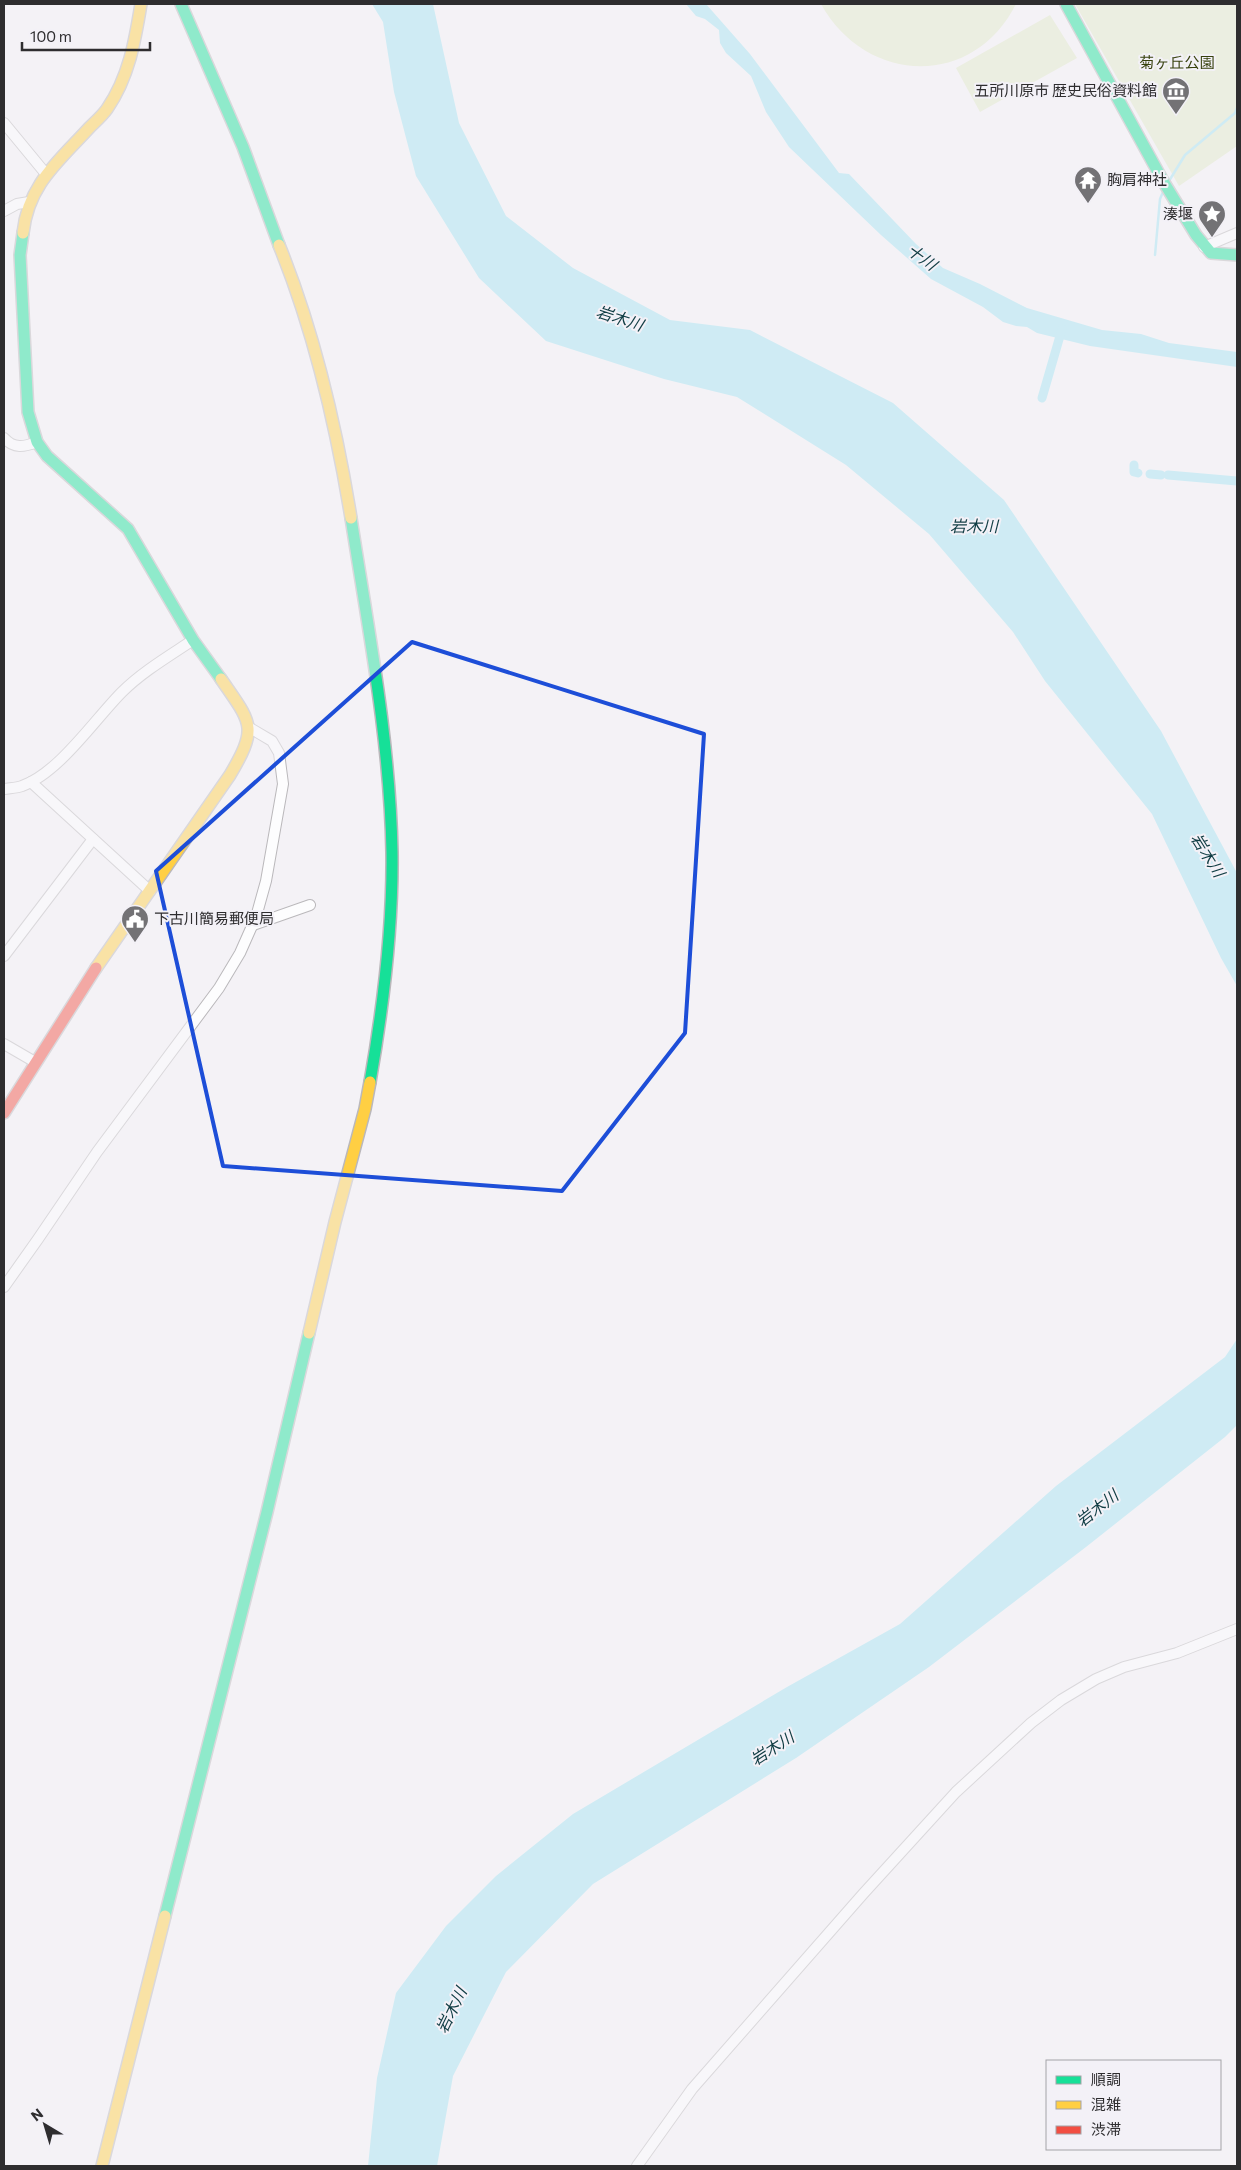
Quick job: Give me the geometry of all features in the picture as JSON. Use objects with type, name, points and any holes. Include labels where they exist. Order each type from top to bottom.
[{"type":"street","points":[[4,1112],[79,993],[239,759],[247,744],[250,728],[246,716],[192,640],[128,529],[104,505],[58,467],[37,442],[28,412],[20,255],[24,221],[29,202],[36,187],[46,174],[106,110],[122,84],[134,48],[141,4]]},
{"type":"street","points":[[102,2166],[265,1522],[335,1222],[365,1109],[376,1048],[387,959],[392,854],[390,803],[381,712],[350,513],[327,398],[296,287],[268,218],[243,147],[181,4]]},
{"type":"street","points":[[1066,4],[1163,181],[1204,247],[1211,253],[1237,255]]},
{"type":"street","points":[[4,123],[46,174]]},
{"type":"street","points":[[4,212],[17,204],[29,202]]},
{"type":"street","points":[[1204,247],[1237,233]]},
{"type":"street","points":[[4,438],[9,444],[22,447],[37,442]]},
{"type":"street","points":[[4,789],[22,786],[31,782],[53,766],[74,746],[123,691],[159,662],[192,640]]},
{"type":"street","points":[[4,1287],[97,1152],[219,988],[240,953],[253,925],[266,881],[283,784],[279,753],[272,741],[250,728]]},
{"type":"street","points":[[31,782],[150,891]]},
{"type":"street","points":[[4,956],[93,839]]},
{"type":"street","points":[[253,925],[310,905]]},
{"type":"street","points":[[4,1044],[35,1062]]},
{"type":"street","points":[[636,2166],[692,2089],[863,1894],[956,1792],[1031,1722],[1060,1700],[1096,1679],[1124,1667],[1177,1653],[1237,1629]]},
{"type":"highlighted area","points":[[412,642],[704,734],[685,1033],[562,1191],[223,1166],[156,871]]},
{"type":"green space","points":[[821,4],[1016,4],[997,32],[974,51],[947,63],[919,66],[891,62],[864,50],[841,31]]},
{"type":"green space","name":"菊ヶ丘公園","points":[[1075,4],[1237,4],[1237,146],[1179,186]]},
{"type":"green space","points":[[1050,15],[1077,58],[980,112],[956,68]]},
{"type":"water","name":"岩木川","points":[[372,4],[433,4],[459,123],[506,216],[573,268],[670,320],[750,330],[893,403],[1004,500],[1161,731],[1237,873],[1237,986],[1221,958],[1152,814],[1045,681],[1013,632],[929,534],[846,465],[737,397],[664,379],[546,341],[479,278],[416,176],[394,92],[383,22]]},
{"type":"water","name":"十川","points":[[686,4],[706,4],[750,54],[839,173],[849,174],[916,244],[943,268],[1027,308],[1102,330],[1141,334],[1169,343],[1237,352],[1237,367],[1090,346],[1037,333],[1027,327],[1003,322],[983,307],[931,279],[881,235],[789,147],[766,112],[751,76],[726,53],[720,43],[719,30],[705,19],[696,16]]},
{"type":"water","name":"岩木川","points":[[1237,1339],[1237,1425],[1225,1437],[1086,1547],[929,1667],[796,1758],[593,1884],[506,1972],[453,2076],[437,2166],[368,2166],[377,2078],[396,1993],[446,1926],[496,1876],[573,1814],[787,1687],[900,1624],[1056,1486],[1225,1357]]},
{"type":"waterway","points":[[1169,181],[1185,155],[1235,113],[1237,108]]},
{"type":"waterway","points":[[1155,255],[1160,199],[1163,192]]},
{"type":"waterway","points":[[1042,398],[1062,329]]},
{"type":"waterway","points":[[1134,465],[1134,472],[1138,473]]},
{"type":"waterway","points":[[1150,474],[1161,475]]},
{"type":"waterway","points":[[1168,475],[1237,481]]},
{"type":"traffic: fast","points":[[181,4],[243,147],[279,245]]},
{"type":"traffic: fast","points":[[1066,4],[1163,181],[1196,235],[1211,253],[1237,255]]},
{"type":"traffic: fast","points":[[23,233],[20,255],[28,412],[37,442],[47,456],[128,529],[193,640],[221,679]]},
{"type":"traffic: fast","points":[[351,518],[383,726],[392,852],[391,909],[386,967],[370,1082]]},
{"type":"traffic: fast","points":[[165,1916],[267,1512],[309,1333]]},
{"type":"traffic: slow","points":[[23,233],[31,201],[46,175],[105,112],[115,97],[130,58],[141,4]]},
{"type":"traffic: slow","points":[[279,245],[303,311],[331,413],[351,518]]},
{"type":"traffic: slow","points":[[96,968],[230,775],[245,746],[248,735],[248,725],[245,716],[221,679]]},
{"type":"traffic: slow","points":[[309,1333],[335,1222],[365,1109],[370,1082]]},
{"type":"traffic: slow","points":[[102,2166],[165,1916]]},
{"type":"traffic: jam","points":[[4,1113],[96,968]]},
{"type":"place","name":"五所川原市 歴史民俗資料館","points":[[1176,115]]},
{"type":"place","name":"胸肩神社","points":[[1088,204]]},
{"type":"place","name":"湊堰","points":[[1212,238]]},
{"type":"place","name":"下古川簡易郵便局","points":[[135,943]]}]
